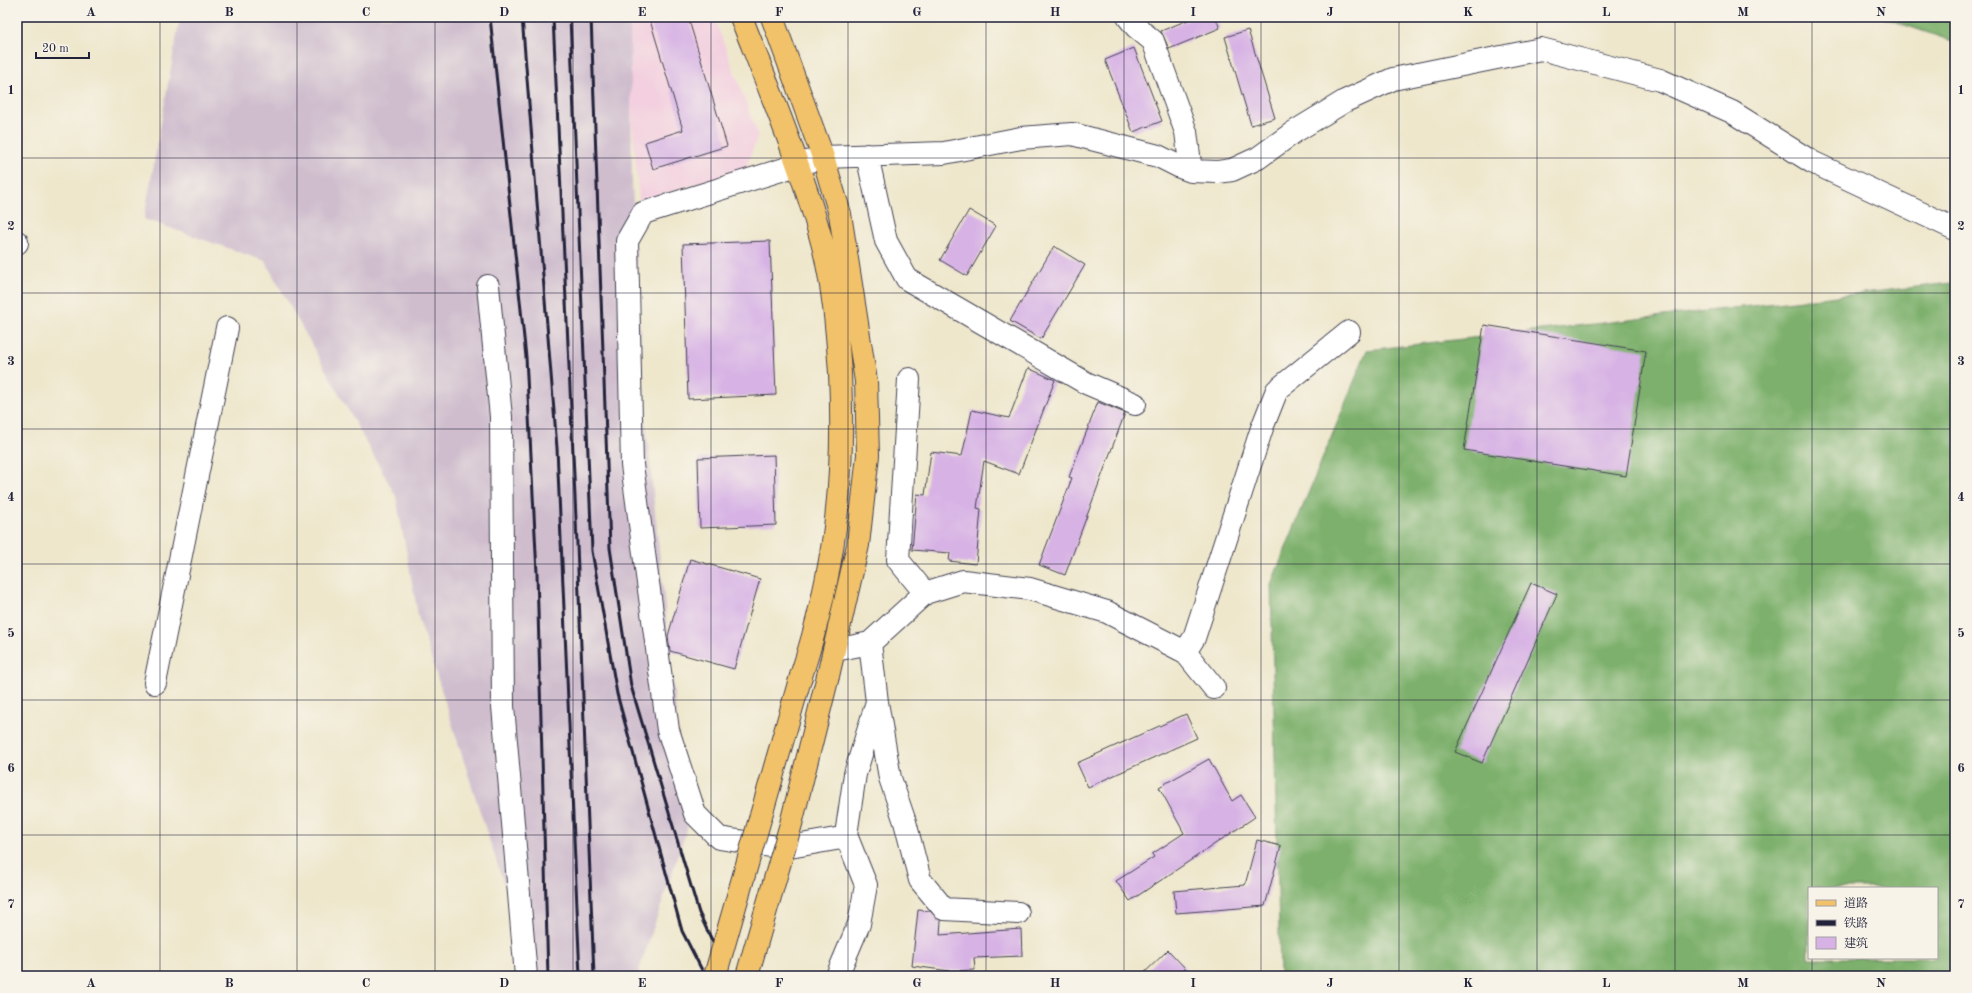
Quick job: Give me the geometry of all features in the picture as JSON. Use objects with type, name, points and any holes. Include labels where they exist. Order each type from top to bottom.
[{"type":"main road","points":[[715,976],[819,618],[834,547],[841,478],[842,422],[837,327],[822,244],[799,165],[741,17]]},
{"type":"main road","points":[[747,976],[791,824],[828,676],[858,545],[868,455],[866,389],[859,326],[840,214],[823,157],[772,17]]},
{"type":"street","points":[[1128,17],[1136,27],[1153,41],[1186,132],[1192,170]]},
{"type":"street","points":[[847,837],[784,848],[719,838],[695,814],[668,730],[632,466],[627,241],[643,213],[823,157],[944,153],[1021,138],[1072,134],[1158,156],[1180,167],[1192,170],[1218,172],[1246,165],[1319,115],[1345,101],[1393,79],[1541,48],[1660,80],[1732,112],[1812,162],[1955,229]]},
{"type":"street","points":[[867,155],[886,241],[907,279],[1086,383],[1135,404]]},
{"type":"street","points":[[488,286],[501,417],[503,706],[526,976]]},
{"type":"street","points":[[155,683],[228,328]]},
{"type":"street","points":[[1184,652],[1194,638],[1262,428],[1277,390],[1349,332]]},
{"type":"street","points":[[909,379],[898,560],[925,593]]},
{"type":"street","points":[[834,650],[870,643],[925,593],[963,581],[1030,589],[1107,612],[1184,652],[1214,688]]},
{"type":"street","points":[[870,643],[877,702],[890,778],[905,822],[920,880],[944,909],[1018,913]]},
{"type":"street","points":[[837,976],[859,924],[866,885],[847,837],[855,774],[877,702]]},
{"type":"shaded area","points":[[180,17],[630,17],[632,185],[645,416],[688,826],[637,976],[535,976],[483,821],[419,620],[396,496],[265,261],[144,219]]},
{"type":"shaded area","points":[[623,17],[714,17],[758,135],[746,169],[639,201]]},
{"type":"green space","points":[[1881,17],[1955,17],[1955,42]]},
{"type":"green space","points":[[1951,283],[1955,286],[1955,976],[1280,976],[1271,584],[1367,350]]},
{"type":"building","points":[[649,17],[688,17],[727,146],[653,169],[645,142],[683,130]]},
{"type":"building","points":[[1195,17],[1215,17],[1220,28],[1169,49],[1161,31]]},
{"type":"building","points":[[1248,30],[1275,118],[1251,125],[1225,37]]},
{"type":"building","points":[[1134,48],[1162,121],[1133,132],[1105,60]]},
{"type":"building","points":[[969,210],[996,226],[967,276],[940,260]]},
{"type":"building","points":[[770,241],[776,395],[688,399],[683,244]]},
{"type":"building","points":[[1054,246],[1085,265],[1041,339],[1010,321]]},
{"type":"building","points":[[1484,325],[1646,351],[1626,476],[1464,450]]},
{"type":"building","points":[[1028,368],[1055,380],[1019,474],[984,461],[977,508],[981,509],[976,564],[949,561],[950,553],[912,550],[917,494],[925,495],[931,452],[962,456],[972,410],[1009,418]]},
{"type":"building","points":[[1098,402],[1125,413],[1065,575],[1039,565],[1072,478],[1069,477]]},
{"type":"building","points":[[774,455],[776,525],[700,528],[698,458]]},
{"type":"building","points":[[690,559],[760,579],[734,669],[670,651],[668,636]]},
{"type":"building","points":[[1531,583],[1557,594],[1482,763],[1455,752]]},
{"type":"building","points":[[1186,714],[1197,738],[1088,787],[1077,763]]},
{"type":"building","points":[[1209,759],[1232,801],[1241,795],[1255,817],[1130,901],[1116,881],[1154,857],[1152,854],[1184,833],[1159,787]]},
{"type":"building","points":[[1257,840],[1281,846],[1265,906],[1176,913],[1174,891],[1245,885]]},
{"type":"building","points":[[918,910],[930,911],[941,921],[940,935],[1021,929],[1022,956],[974,958],[975,970],[950,971],[912,966]]},
{"type":"building","points":[[1168,950],[1186,969],[1179,976],[1141,976]]},
{"type":"railway","points":[[490,17],[526,357],[537,573],[548,976]]},
{"type":"railway","points":[[522,17],[557,448],[580,976]]},
{"type":"railway","points":[[553,17],[576,519],[594,976]]},
{"type":"railway","points":[[570,17],[592,551],[617,694],[682,931],[705,976]]},
{"type":"railway","points":[[591,17],[610,548],[631,686],[699,913],[729,976]]}]
